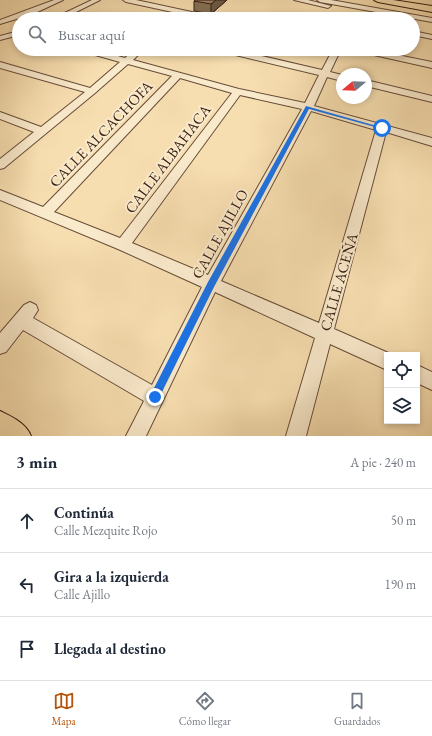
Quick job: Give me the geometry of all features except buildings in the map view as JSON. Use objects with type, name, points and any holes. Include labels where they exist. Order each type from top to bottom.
[{"type":"main road","points":[[380,0],[432,9]]},
{"type":"main road","points":[[426,0],[432,1]]},
{"type":"main road","points":[[0,423],[19,436]]},
{"type":"street","points":[[28,12],[60,0]]},
{"type":"street","points":[[71,12],[96,0]]},
{"type":"street","points":[[126,0],[149,2],[194,12]]},
{"type":"street","points":[[297,0],[372,12]]},
{"type":"street","points":[[320,0],[368,12]]},
{"type":"street","points":[[364,11],[380,0]]},
{"type":"street","points":[[0,13],[12,21]]},
{"type":"street","points":[[0,22],[12,18]]},
{"type":"street","points":[[420,18],[432,20]]},
{"type":"street","points":[[420,23],[432,25]]},
{"type":"street","points":[[0,38],[12,34]]},
{"type":"street","points":[[420,34],[432,37]]},
{"type":"street","points":[[111,56],[238,92],[308,107],[432,142]]},
{"type":"street","points":[[0,165],[92,91],[131,56]]},
{"type":"street","points":[[252,56],[336,76]]},
{"type":"street","name":"CALLE AJILLO","points":[[136,436],[211,284],[308,107],[332,56]]},
{"type":"street","points":[[390,56],[432,65]]},
{"type":"street","points":[[0,65],[92,91]]},
{"type":"street","name":"CALLE ALCACHOFA","points":[[44,214],[178,75]]},
{"type":"street","points":[[372,84],[432,99]]},
{"type":"street","name":"CALLE ALBAHACA","points":[[123,245],[238,92]]},
{"type":"street","points":[[0,116],[42,131]]},
{"type":"street","name":"CALLE ACEÑA","points":[[296,436],[382,128]]},
{"type":"street","points":[[0,195],[123,245],[384,360]]},
{"type":"street","points":[[0,346],[25,315],[155,397]]},
{"type":"street","points":[[420,375],[432,381]]},
{"type":"route","points":[[155,397],[211,284],[308,107],[382,128]]}]
